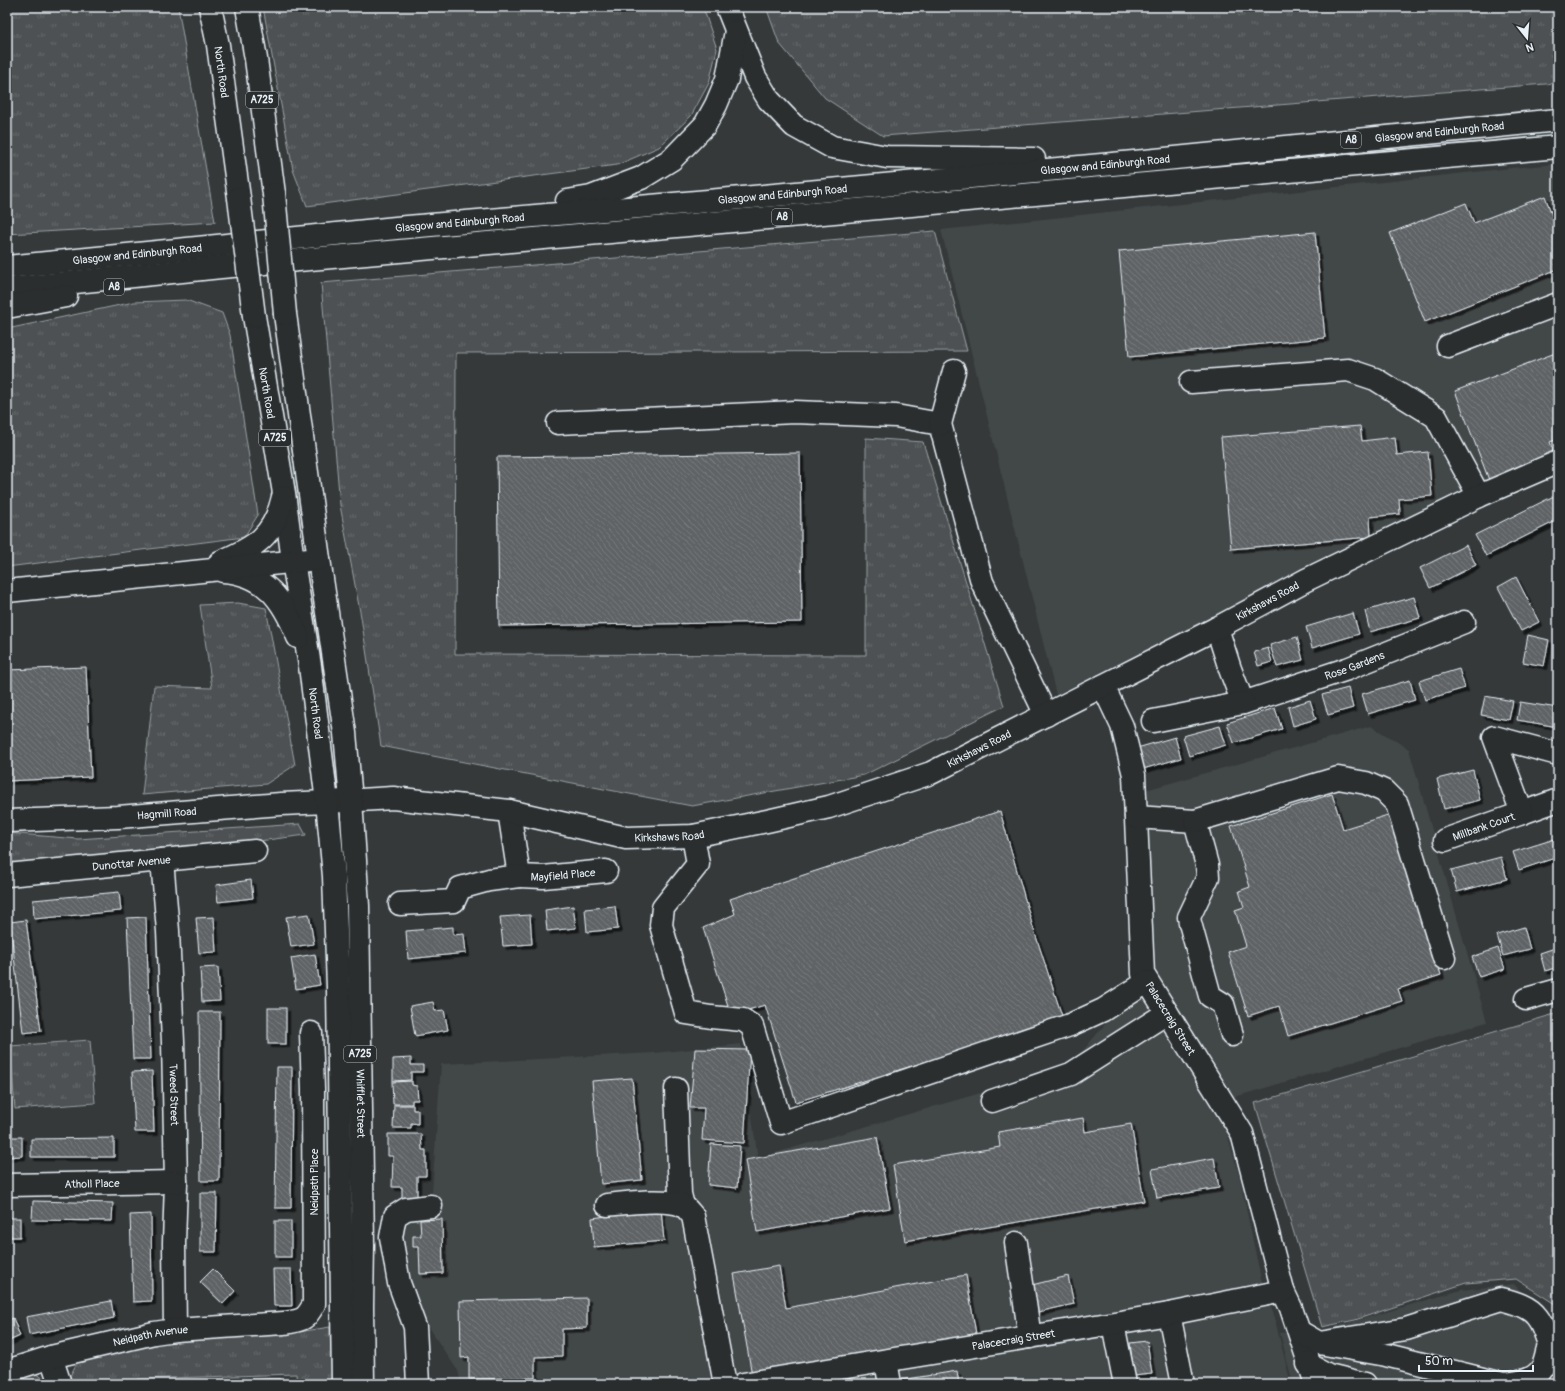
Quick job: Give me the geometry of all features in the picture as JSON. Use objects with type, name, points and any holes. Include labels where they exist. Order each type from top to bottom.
[{"type":"main road","points":[[198,7],[218,45]]},
{"type":"main road","name":"North Road","points":[[210,7],[218,45],[254,316],[284,493],[293,561],[310,666],[327,802]]},
{"type":"main road","name":"A725","points":[[247,7],[256,59],[274,194],[286,314],[344,733],[351,800]]},
{"type":"main road","name":"A8","points":[[727,7],[755,77],[769,100],[794,126],[832,147],[887,156],[1145,161]]},
{"type":"main road","name":"A8","points":[[396,228],[591,197],[641,178],[672,159],[705,125],[727,79],[736,31]]},
{"type":"main road","name":"Glasgow and Edinburgh Road","points":[[7,267],[396,228],[1145,161],[1558,120]]},
{"type":"main road","name":"Glasgow and Edinburgh Road","points":[[7,288],[221,267],[1558,148]]},
{"type":"main road","name":"A8","points":[[7,307],[221,267]]},
{"type":"main road","points":[[1448,346],[1558,304]]},
{"type":"main road","points":[[1191,382],[1348,370],[1375,379],[1436,417],[1479,496]]},
{"type":"main road","points":[[954,371],[940,424],[982,582],[1046,715]]},
{"type":"main road","points":[[558,423],[795,412],[896,416],[940,424]]},
{"type":"main road","name":"Kirkshaws Road","points":[[351,800],[393,798],[509,811],[626,838],[693,836],[829,807],[931,773],[1217,628],[1306,580],[1479,496],[1558,462]]},
{"type":"main road","points":[[205,569],[245,552],[261,539],[276,519],[284,493]]},
{"type":"main road","points":[[7,591],[319,558]]},
{"type":"main road","name":"A725","points":[[205,569],[242,574],[257,580],[270,589],[290,617],[310,666]]},
{"type":"main road","name":"Rose Gardens","points":[[1153,721],[1243,703],[1347,668],[1464,622]]},
{"type":"main road","points":[[1217,628],[1243,703]]},
{"type":"main road","name":"Palacecraig Street","points":[[743,1384],[1169,1314],[1287,1300],[1242,1133],[1143,974],[1134,775],[1122,726],[1103,686]]},
{"type":"main road","name":"Millbank Court","points":[[1522,813],[1494,737],[1558,754]]},
{"type":"main road","points":[[1136,817],[1194,821],[1338,778],[1366,782],[1384,791],[1397,804],[1444,958]]},
{"type":"main road","name":"Hagmill Road","points":[[7,821],[118,817],[351,800]]},
{"type":"main road","name":"Whifflet Street","points":[[351,800],[358,906],[363,1245],[352,1309]]},
{"type":"main road","name":"Millbank Court","points":[[1445,840],[1558,800]]},
{"type":"main road","name":"Whifflet Street","points":[[327,802],[336,903],[352,1309],[352,1349],[343,1384]]},
{"type":"main road","name":"Mayfield Place","points":[[509,811],[519,876]]},
{"type":"main road","points":[[1194,821],[1207,865],[1208,877],[1189,917],[1190,923],[1210,996],[1223,1004],[1232,1035]]},
{"type":"main road","points":[[693,836],[698,864],[663,908],[661,925],[686,1013],[743,1020],[752,1026],[781,1123],[1070,1025],[1103,1010],[1147,982]]},
{"type":"main road","name":"Dunottar Avenue","points":[[7,875],[255,851]]},
{"type":"main road","name":"Tweed Street","points":[[162,860],[168,931],[173,1042],[176,1182],[174,1243],[175,1330]]},
{"type":"main road","name":"Mayfield Place","points":[[400,904],[454,901],[460,888],[489,880],[519,876],[543,877],[606,871]]},
{"type":"main road","points":[[1526,999],[1558,990]]},
{"type":"main road","points":[[992,1101],[1071,1074],[1167,1013]]},
{"type":"main road","name":"Neidpath Place","points":[[297,1321],[307,1316],[314,1304],[313,1090],[311,1033]]},
{"type":"main road","points":[[676,1089],[680,1194],[683,1206]]},
{"type":"main road","name":"Atholl Place","points":[[7,1185],[176,1182]]},
{"type":"main road","points":[[607,1205],[643,1202],[670,1202],[683,1206],[693,1216],[725,1384]]},
{"type":"main road","points":[[418,1384],[415,1327],[399,1283],[391,1237],[396,1216],[406,1210],[431,1206]]},
{"type":"main road","points":[[1016,1243],[1030,1337]]},
{"type":"main road","points":[[1300,1332],[1318,1343],[1386,1355],[1488,1379],[1503,1384],[1518,1383],[1532,1377],[1551,1363],[1549,1344],[1538,1318],[1514,1301],[1501,1299],[1406,1329],[1318,1343]]},
{"type":"main road","points":[[1287,1300],[1300,1332],[1312,1374],[1328,1375],[1365,1384]]},
{"type":"main road","points":[[1169,1314],[1183,1384]]},
{"type":"main road","name":"Neidpath Avenue","points":[[7,1370],[51,1357],[128,1338],[175,1330],[297,1321]]},
{"type":"main road","points":[[1113,1324],[1125,1384]]},
{"type":"main road","name":"Whifflet Street","points":[[352,1349],[363,1384]]},
{"type":"main road","points":[[51,1357],[60,1384]]},
{"type":"main road","points":[[886,1360],[890,1384]]},
{"type":"shaded area","points":[[1558,164],[1558,446],[1056,695],[941,230]]},
{"type":"shaded area","points":[[1371,726],[1409,749],[1487,1022],[1218,1102],[1240,1178],[1261,1279],[1273,1312],[1291,1384],[461,1383],[458,1371],[408,1298],[398,1206],[431,1206],[441,1064],[653,1053],[741,1044],[758,1158],[1069,1067],[1151,970],[1142,791]]},
{"type":"shaded area","points":[[1514,1284],[1558,1332],[1558,1384],[1293,1384],[1280,1333],[1325,1330],[1461,1290]]},
{"type":"green space","points":[[7,7],[178,7],[215,222],[7,234]]},
{"type":"green space","points":[[263,7],[703,7],[717,49],[709,83],[691,116],[659,147],[617,165],[307,206],[293,170]]},
{"type":"green space","points":[[766,7],[1558,7],[1558,83],[883,136],[825,98],[779,43]]},
{"type":"green space","points":[[935,231],[967,351],[456,353],[455,654],[866,655],[866,438],[923,442],[1004,706],[864,775],[692,806],[381,746],[361,617],[340,505],[321,283]]},
{"type":"green space","points":[[186,300],[222,313],[230,335],[258,515],[244,537],[7,567],[7,329],[134,302]]},
{"type":"green space","points":[[238,603],[266,608],[295,765],[266,784],[142,795],[154,686],[212,688],[200,605]]},
{"type":"green space","points":[[300,824],[306,835],[164,853],[7,868],[7,833],[78,839]]},
{"type":"green space","points":[[1558,1013],[1558,1309],[1555,1304],[1516,1279],[1466,1283],[1355,1320],[1322,1327],[1255,1103]]},
{"type":"green space","points":[[90,1040],[95,1103],[15,1109],[10,1046]]},
{"type":"green space","points":[[330,1327],[332,1384],[297,1384],[296,1374],[138,1379],[138,1384],[72,1384],[70,1376],[80,1357],[147,1343],[305,1331]]},
{"type":"green space","points":[[30,1371],[47,1380],[49,1384],[7,1384],[7,1379]]},
{"type":"building","points":[[1545,196],[1553,218],[1558,216],[1558,269],[1425,322],[1390,233],[1466,203],[1474,223]]},
{"type":"building","points":[[1315,232],[1325,338],[1129,357],[1119,251]]},
{"type":"building","points":[[1558,352],[1558,439],[1550,442],[1555,455],[1489,480],[1455,391]]},
{"type":"building","points":[[1360,426],[1362,441],[1395,437],[1397,455],[1428,452],[1432,496],[1399,499],[1400,514],[1370,517],[1371,537],[1231,549],[1221,437]]},
{"type":"building","points":[[800,453],[802,622],[499,626],[497,457]]},
{"type":"building","points":[[1558,494],[1558,520],[1486,556],[1475,535]]},
{"type":"building","points":[[1466,545],[1476,565],[1430,588],[1420,568]]},
{"type":"building","points":[[1516,577],[1539,622],[1521,631],[1498,587]]},
{"type":"building","points":[[1414,597],[1420,618],[1370,632],[1365,611]]},
{"type":"building","points":[[1353,613],[1359,634],[1312,648],[1306,627]]},
{"type":"building","points":[[1528,635],[1549,640],[1544,666],[1523,662]]},
{"type":"building","points":[[1297,637],[1303,660],[1277,667],[1270,645]]},
{"type":"building","points":[[1268,648],[1272,662],[1258,666],[1254,652]]},
{"type":"building","points":[[86,667],[91,777],[7,781],[7,670]]},
{"type":"building","points":[[1459,669],[1465,688],[1425,700],[1419,681]]},
{"type":"building","points":[[1410,680],[1415,700],[1368,714],[1362,694]]},
{"type":"building","points":[[1348,688],[1353,708],[1328,715],[1322,695]]},
{"type":"building","points":[[1485,696],[1513,701],[1509,720],[1481,715]]},
{"type":"building","points":[[1310,700],[1316,719],[1293,726],[1288,707]]},
{"type":"building","points":[[1520,702],[1558,708],[1558,727],[1517,720]]},
{"type":"building","points":[[1275,708],[1282,729],[1234,743],[1227,723]]},
{"type":"building","points":[[1220,726],[1226,745],[1189,756],[1183,736]]},
{"type":"building","points":[[1175,737],[1181,758],[1143,769],[1137,748]]},
{"type":"building","points":[[1473,770],[1480,800],[1444,809],[1437,779]]},
{"type":"building","points":[[1332,794],[1343,829],[1391,814],[1441,975],[1398,989],[1402,1001],[1288,1036],[1279,1006],[1248,1016],[1228,952],[1246,946],[1235,910],[1244,907],[1239,891],[1250,887],[1231,826]]},
{"type":"building","points":[[1000,811],[1032,924],[1063,1019],[796,1102],[765,1005],[731,1015],[703,928],[735,914],[730,899]]},
{"type":"building","points":[[1558,838],[1558,857],[1519,870],[1513,852]]},
{"type":"building","points":[[1501,857],[1507,879],[1457,892],[1451,870]]},
{"type":"building","points":[[251,880],[253,898],[218,902],[216,885]]},
{"type":"building","points":[[119,892],[121,911],[34,919],[33,900]]},
{"type":"building","points":[[573,906],[576,928],[547,931],[545,910]]},
{"type":"building","points":[[615,906],[618,929],[587,932],[585,909]]},
{"type":"building","points":[[309,914],[314,944],[291,947],[286,917]]},
{"type":"building","points":[[530,915],[532,944],[503,946],[500,917]]},
{"type":"building","points":[[146,917],[151,1059],[133,1059],[127,918]]},
{"type":"building","points":[[214,917],[216,952],[199,953],[196,918]]},
{"type":"building","points":[[26,920],[41,1031],[23,1033],[10,922]]},
{"type":"building","points":[[453,927],[453,935],[464,934],[466,953],[408,959],[406,931]]},
{"type":"building","points":[[1524,927],[1530,949],[1503,956],[1497,935]]},
{"type":"building","points":[[1558,947],[1558,967],[1545,971],[1540,953]]},
{"type":"building","points":[[1498,948],[1505,969],[1479,977],[1472,957]]},
{"type":"building","points":[[315,954],[320,985],[296,989],[291,958]]},
{"type":"building","points":[[218,967],[220,1001],[202,1002],[200,968]]},
{"type":"building","points":[[433,1002],[435,1011],[444,1010],[448,1030],[415,1036],[410,1006]]},
{"type":"building","points":[[268,1008],[286,1008],[286,1044],[268,1044]]},
{"type":"building","points":[[199,1012],[220,1012],[219,1181],[201,1181]]},
{"type":"building","points":[[695,1049],[750,1050],[744,1143],[702,1140],[704,1108],[690,1108]]},
{"type":"building","points":[[411,1058],[411,1065],[423,1065],[423,1072],[411,1072],[411,1080],[393,1081],[393,1059]]},
{"type":"building","points":[[277,1067],[292,1067],[291,1208],[275,1208]]},
{"type":"building","points":[[152,1071],[154,1132],[135,1132],[132,1072]]},
{"type":"building","points":[[632,1078],[642,1180],[601,1184],[592,1081]]},
{"type":"building","points":[[412,1081],[412,1085],[417,1086],[418,1100],[412,1100],[412,1104],[393,1104],[392,1082]]},
{"type":"building","points":[[394,1105],[413,1105],[413,1110],[418,1110],[418,1124],[411,1123],[411,1128],[393,1128]]},
{"type":"building","points":[[1083,1118],[1085,1132],[1131,1124],[1144,1201],[905,1241],[893,1165],[1000,1147],[998,1132]]},
{"type":"building","points":[[388,1134],[421,1134],[422,1150],[426,1150],[426,1176],[417,1176],[417,1202],[402,1202],[402,1187],[392,1187],[393,1156],[388,1156]]},
{"type":"building","points":[[7,1137],[22,1137],[22,1156],[7,1157]]},
{"type":"building","points":[[877,1137],[890,1208],[757,1232],[745,1160]]},
{"type":"building","points":[[114,1138],[114,1157],[31,1157],[31,1139]]},
{"type":"building","points":[[711,1144],[740,1146],[737,1188],[708,1185]]},
{"type":"building","points":[[1214,1158],[1219,1188],[1157,1198],[1152,1169]]},
{"type":"building","points":[[200,1193],[217,1193],[216,1252],[200,1252]]},
{"type":"building","points":[[33,1201],[113,1203],[112,1221],[32,1220]]},
{"type":"building","points":[[661,1209],[664,1241],[594,1247],[592,1218]]},
{"type":"building","points":[[151,1214],[152,1301],[133,1302],[130,1215]]},
{"type":"building","points":[[7,1218],[20,1218],[20,1237],[7,1237]]},
{"type":"building","points":[[442,1219],[443,1273],[420,1274],[419,1247],[413,1247],[413,1236],[421,1236],[420,1220]]},
{"type":"building","points":[[275,1221],[291,1221],[291,1257],[275,1257]]},
{"type":"building","points":[[779,1266],[786,1308],[966,1275],[976,1334],[752,1375],[734,1274]]},
{"type":"building","points":[[213,1269],[235,1291],[223,1304],[200,1282]]},
{"type":"building","points":[[273,1269],[291,1269],[292,1306],[274,1306]]},
{"type":"building","points":[[1068,1276],[1074,1304],[1038,1312],[1032,1285]]},
{"type":"building","points":[[587,1298],[587,1328],[562,1329],[562,1356],[535,1357],[535,1378],[469,1379],[469,1357],[461,1358],[460,1301]]},
{"type":"building","points":[[111,1301],[114,1318],[29,1335],[26,1317]]},
{"type":"building","points":[[13,1318],[20,1336],[7,1342],[7,1321]]},
{"type":"building","points":[[1147,1341],[1152,1374],[1134,1376],[1130,1343]]},
{"type":"building","points":[[957,1371],[959,1384],[902,1384],[901,1380]]},
{"type":"building","points":[[280,1379],[280,1384],[200,1384],[200,1382]]},
{"type":"building","points":[[1034,1380],[1034,1384],[1008,1384]]}]
